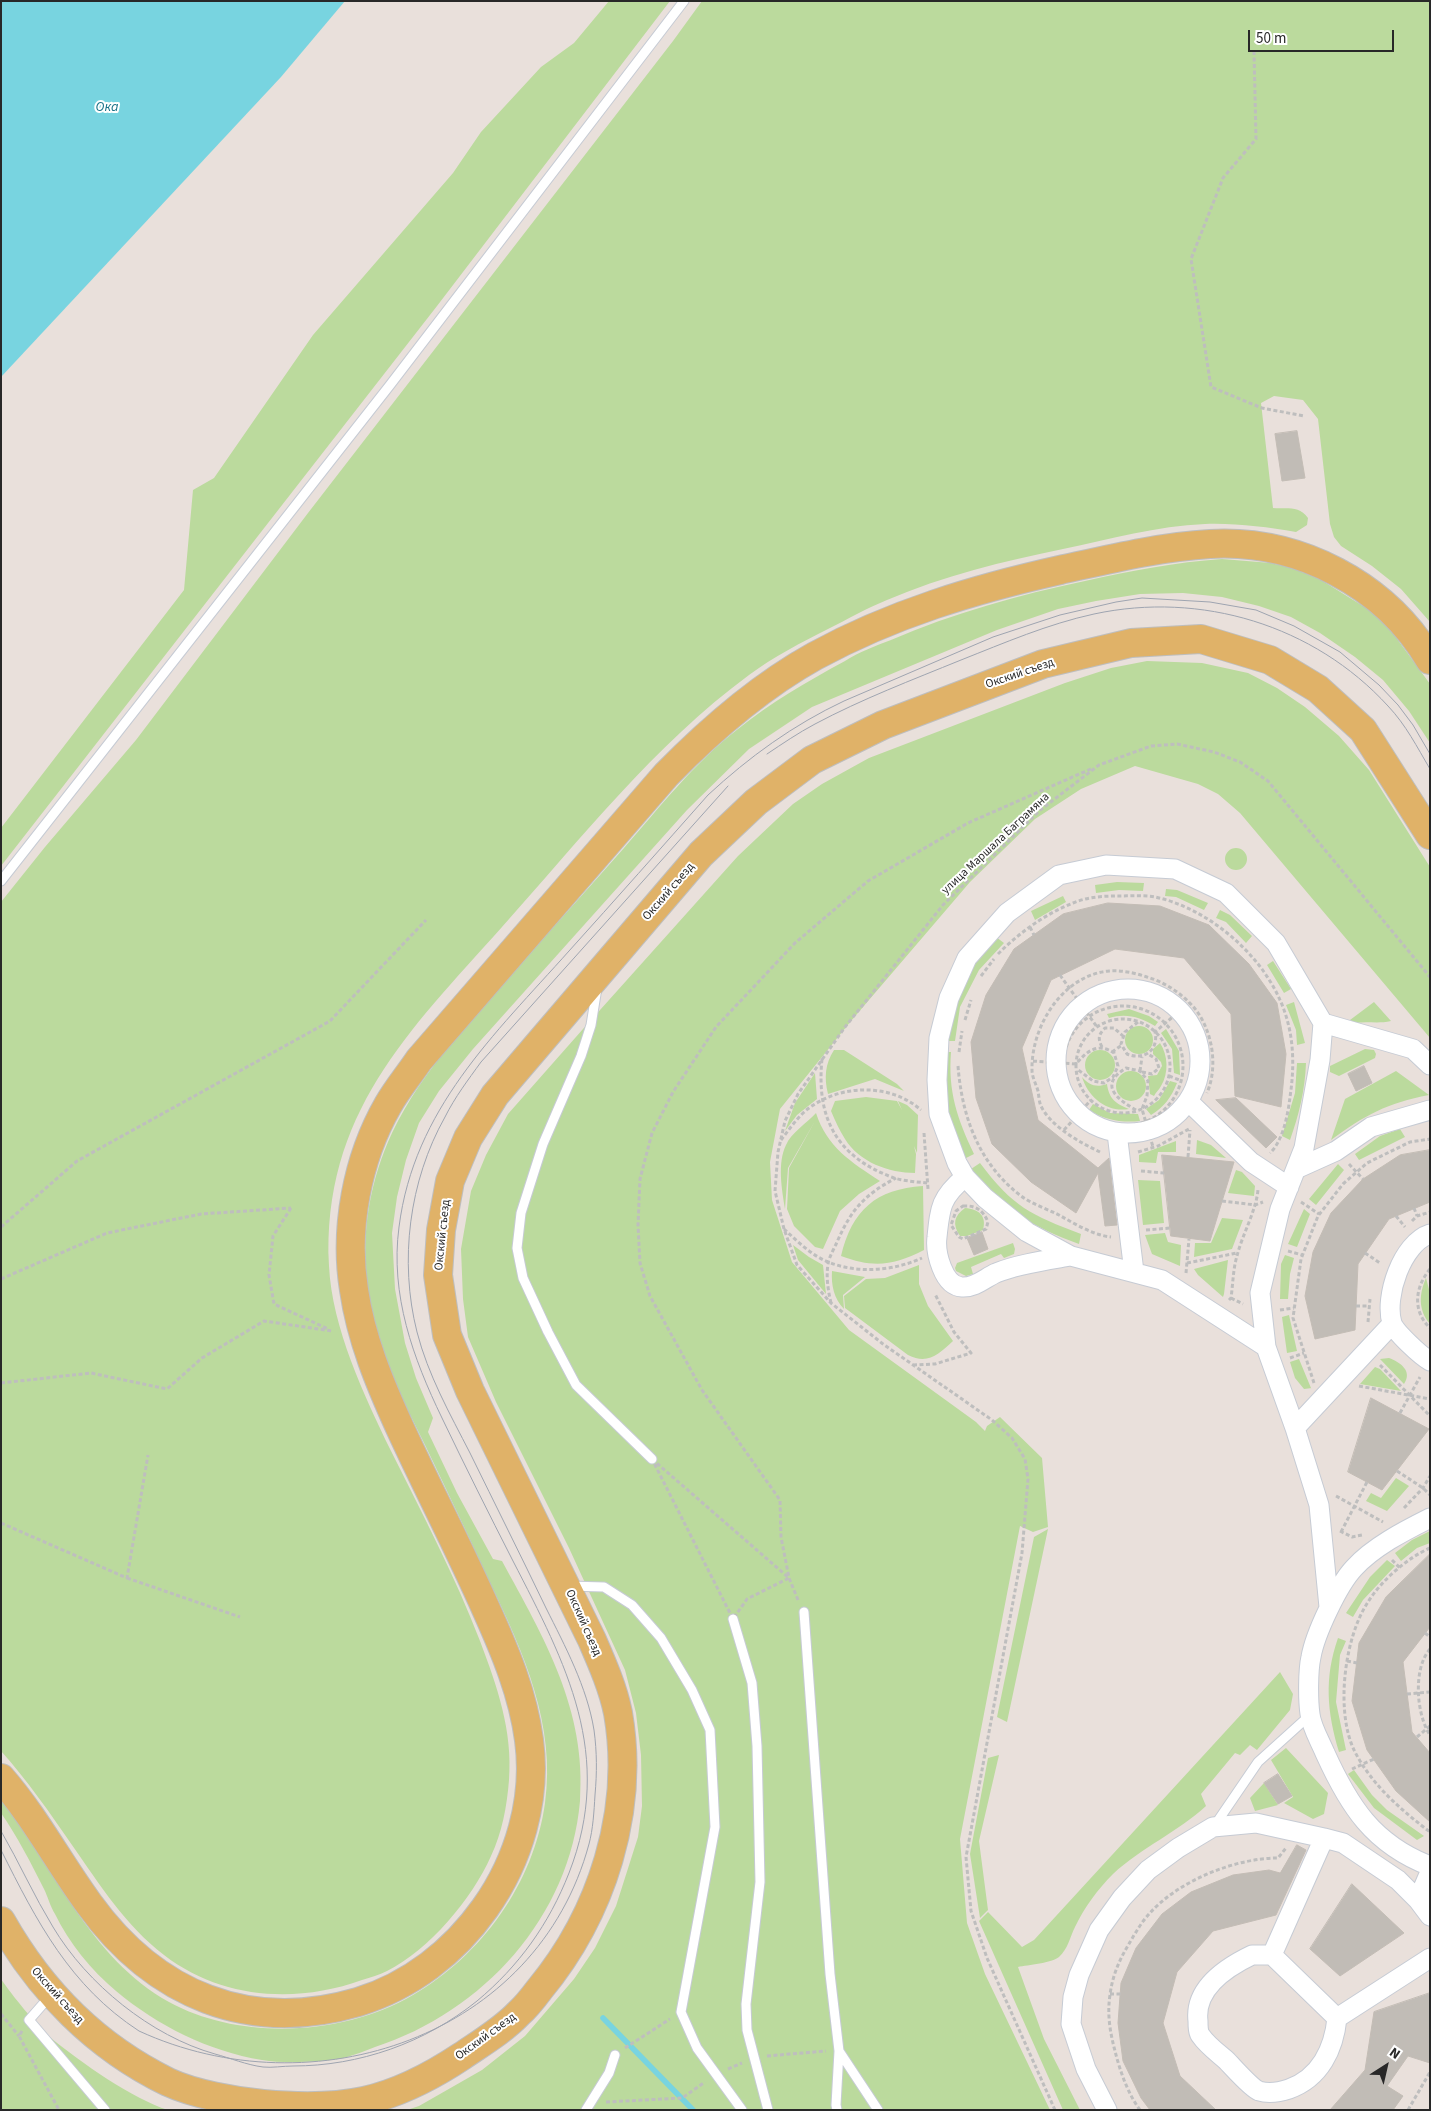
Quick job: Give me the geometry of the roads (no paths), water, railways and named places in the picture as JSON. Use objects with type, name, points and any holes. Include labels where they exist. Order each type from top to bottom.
[{"type":"main road","points":[[1,1778],[33,1820],[90,1906],[124,1946],[156,1973],[187,1992],[213,2002],[244,2010],[275,2013],[311,2012],[365,1999],[413,1978],[432,1964],[451,1948],[474,1923],[504,1879],[524,1826],[529,1793],[530,1742],[512,1670],[474,1583],[380,1383],[362,1333],[353,1287],[351,1240],[356,1194],[362,1168],[370,1144],[388,1105],[418,1060],[660,782],[703,737],[756,695],[814,657],[873,627],[943,601],[1034,576],[1147,551],[1212,544],[1255,546],[1287,552],[1351,579],[1384,604],[1423,649],[1430,660]]},
{"type":"main road","name":"Окский съезд","points":[[1,1921],[32,1968],[52,1993],[78,2022],[121,2055],[170,2083],[231,2100],[298,2108],[363,2101],[398,2090],[435,2074],[482,2043],[519,2014],[553,1973],[582,1927],[604,1878],[616,1829],[622,1768],[618,1712],[606,1674],[567,1586],[470,1391],[447,1335],[438,1275],[441,1230],[450,1181],[468,1138],[495,1095],[701,854],[756,802],[812,760],[883,725],[1044,664],[1130,643],[1201,639],[1270,660],[1318,689],[1363,730],[1430,835]]},
{"type":"street","points":[[1266,1347],[1162,1280],[1071,1256],[1027,1232],[985,1198],[965,1177],[957,1163],[939,1114],[937,1080],[939,1038],[949,998],[967,958],[1007,913],[1059,875],[1106,864],[1175,869],[1226,893],[1276,943],[1323,1023],[1320,1060],[1304,1148],[1280,1209],[1260,1293],[1266,1347],[1295,1428],[1319,1505],[1329,1607]]},
{"type":"street","points":[[1133,989],[1155,994],[1175,1006],[1178,1012],[1190,1023],[1199,1045],[1201,1068],[1195,1090],[1188,1101],[1183,1110],[1150,1133],[1117,1133],[1093,1125],[1084,1108],[1074,1110],[1061,1089],[1058,1040],[1069,1018],[1085,1011],[1087,1001],[1110,991],[1133,989]]},
{"type":"street","points":[[1323,1023],[1413,1049],[1430,1065]]},
{"type":"street","points":[[1188,1101],[1252,1162],[1289,1187]]},
{"type":"street","points":[[1296,1169],[1336,1151],[1371,1127],[1430,1110]]},
{"type":"street","points":[[1117,1133],[1126,1156],[1134,1272]]},
{"type":"street","points":[[965,1177],[950,1190],[940,1210],[936,1240],[941,1267],[947,1280],[960,1287],[974,1286],[997,1273],[1071,1256]]},
{"type":"street","points":[[1424,1367],[1420,1355],[1392,1324],[1391,1293],[1401,1262],[1423,1236],[1430,1234]]},
{"type":"street","points":[[1295,1428],[1392,1324]]},
{"type":"street","points":[[1430,1518],[1380,1547],[1353,1568],[1329,1607],[1310,1657],[1310,1716],[1336,1776],[1356,1812],[1377,1834],[1407,1857],[1430,1866]]},
{"type":"street","points":[[1343,1843],[1356,1812]]},
{"type":"street","points":[[1108,2110],[1086,2069],[1071,2024],[1072,1997],[1079,1975],[1099,1930],[1122,1898],[1148,1870],[1213,1827],[1256,1823],[1343,1843],[1398,1880],[1418,1900],[1430,1916]]},
{"type":"street","points":[[1272,1955],[1324,1838]]},
{"type":"street","points":[[1418,1900],[1430,1872]]},
{"type":"street","points":[[1252,1955],[1272,1955],[1337,2018],[1336,2033],[1328,2054],[1316,2072],[1299,2085],[1279,2093],[1258,2091],[1200,2035],[1197,2016],[1203,1996],[1215,1978],[1232,1964],[1252,1955]]},
{"type":"street","points":[[1337,2018],[1430,1958]]},
{"type":"lane","points":[[1,881],[390,385],[684,1]]},
{"type":"lane","points":[[599,973],[591,1026],[581,1056],[543,1144],[521,1213],[517,1248],[523,1278],[548,1332],[576,1385],[652,1459]]},
{"type":"lane","points":[[567,1586],[604,1586],[632,1605],[661,1638],[692,1690],[710,1730],[715,1827],[681,2012],[697,2048],[742,2110]]},
{"type":"lane","points":[[804,1612],[830,1974],[839,2050],[837,2110]]},
{"type":"lane","points":[[732,1619],[752,1682],[760,1882],[746,2004],[747,2030],[768,2110]]},
{"type":"lane","points":[[1213,1827],[1258,1762],[1310,1716]]},
{"type":"lane","points":[[52,1993],[29,2020],[105,2110]]},
{"type":"lane","points":[[839,2050],[878,2110]]},
{"type":"lane","points":[[586,2110],[610,2073],[615,2055]]},
{"type":"water","name":"Ока","points":[[1,1],[345,1],[281,77],[1,377]]},
{"type":"waterway","points":[[603,2018],[693,2110]]},
{"type":"tram line","points":[[1,1831],[53,1927],[84,1968],[123,2005],[167,2035],[191,2046],[263,2067],[342,2062],[367,2057],[413,2040],[436,2029],[477,2001],[519,1959],[552,1910],[569,1873],[582,1830],[587,1789],[585,1750],[578,1711],[566,1674],[533,1599],[431,1395],[413,1349],[401,1301],[397,1252],[399,1227],[408,1185],[421,1146],[461,1076],[513,1013],[708,795],[739,768],[789,731],[825,710],[993,637],[1060,615],[1142,598],[1210,602],[1256,610],[1294,626],[1340,652],[1379,685],[1398,705],[1413,725],[1430,754]]},
{"type":"tram line","points":[[767,754],[809,727],[851,706],[1026,634],[1094,614],[1134,608],[1175,607],[1215,612],[1253,621],[1291,635],[1326,654],[1359,678],[1388,706],[1406,728],[1430,769]]},
{"type":"tram line","points":[[1,1850],[42,1927],[58,1951],[93,1994],[115,2013],[139,2031],[206,2054],[275,2063],[344,2058],[410,2040],[470,2009],[521,1966],[562,1911],[589,1844],[592,1826],[596,1787],[596,1762],[591,1714],[568,1652],[447,1409],[427,1364],[417,1332],[412,1305],[408,1250],[411,1222],[423,1168],[433,1142],[453,1102],[481,1062],[728,786]]}]
